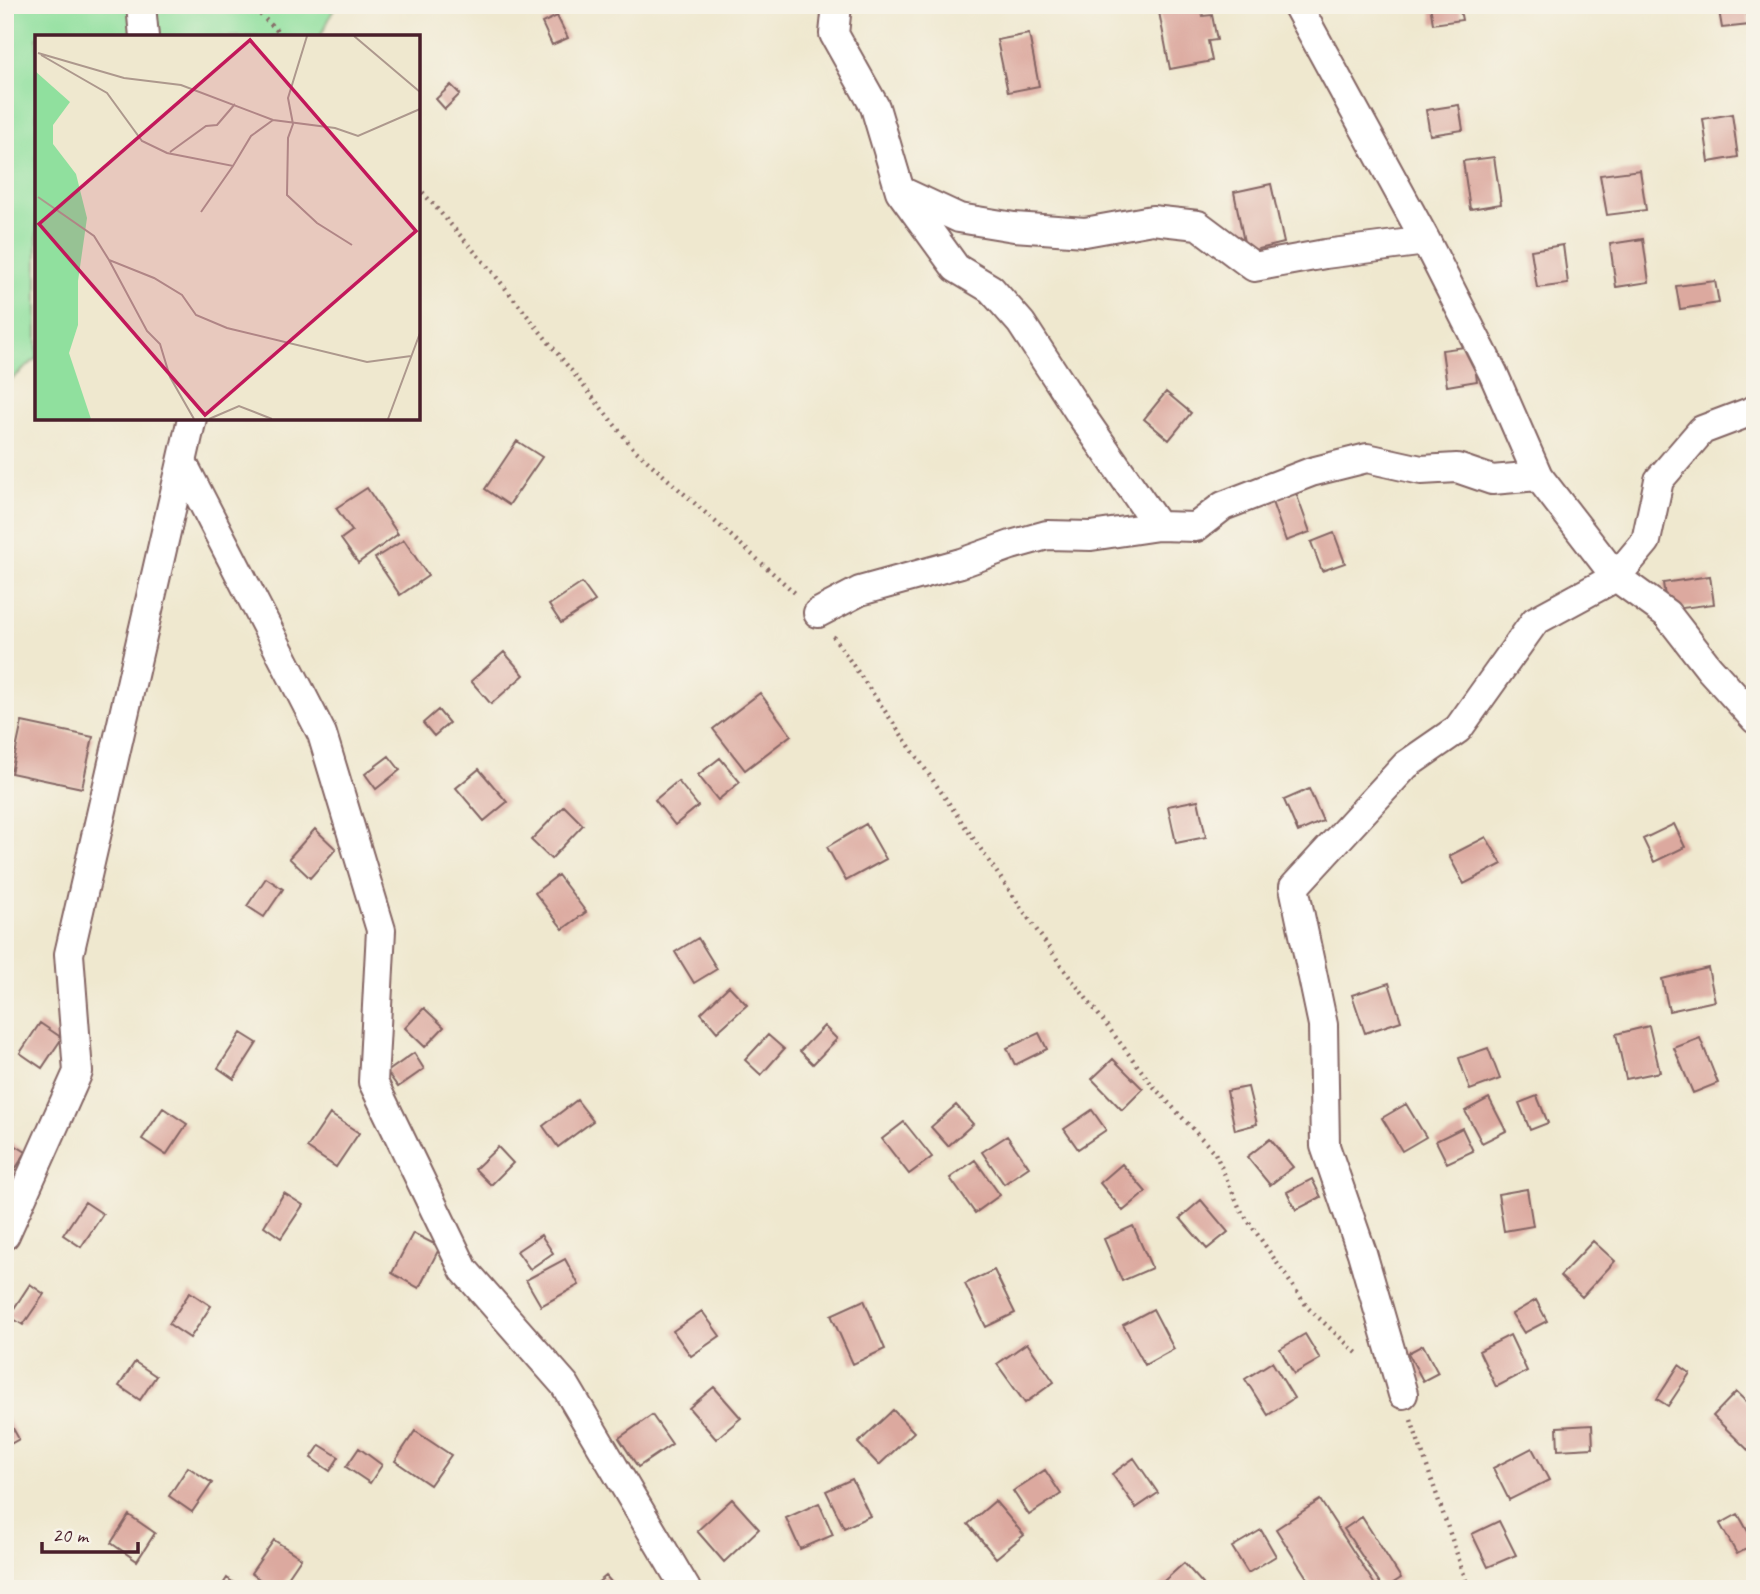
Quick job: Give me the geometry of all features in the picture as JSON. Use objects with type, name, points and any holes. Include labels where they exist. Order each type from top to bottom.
[{"type":"street","points":[[141,5],[144,35]]},
{"type":"street","points":[[837,5],[834,34],[875,107],[900,191],[956,268],[990,289],[1021,323],[1158,526]]},
{"type":"street","points":[[1297,5],[1426,241],[1493,373],[1538,476],[1616,577],[1667,614],[1709,668],[1755,719]]},
{"type":"street","points":[[900,191],[959,218],[1014,227],[1085,232],[1152,220],[1198,225],[1254,267],[1325,254],[1426,241]]},
{"type":"street","points":[[1403,1394],[1362,1253],[1325,1146],[1323,1026],[1294,887],[1406,765],[1458,729],[1535,621],[1616,577],[1646,541],[1659,480],[1702,430],[1755,410]]},
{"type":"street","points":[[5,1235],[78,1072],[69,954],[192,420]]},
{"type":"street","points":[[818,613],[860,591],[961,563],[1047,535],[1091,536],[1158,526],[1196,527],[1223,506],[1311,472],[1367,458],[1422,470],[1457,468],[1492,480],[1538,476]]},
{"type":"street","points":[[182,463],[322,734],[381,930],[373,1082],[464,1270],[565,1385],[686,1589]]},
{"type":"path","points":[[250,5],[282,35]]},
{"type":"path","points":[[420,189],[494,274],[634,449],[818,613],[1063,968],[1153,1086],[1215,1153],[1240,1209],[1308,1308],[1365,1360]]},
{"type":"path","points":[[1403,1394],[1469,1589]]},
{"type":"green space","points":[[5,5],[336,5],[321,35],[35,35],[35,360],[5,385]]},
{"type":"building","points":[[1200,5],[1203,16],[1212,15],[1217,40],[1208,41],[1212,61],[1170,69],[1159,12]]},
{"type":"building","points":[[1430,5],[1459,5],[1462,20],[1433,24]]},
{"type":"building","points":[[1718,5],[1746,5],[1749,25],[1722,28]]},
{"type":"building","points":[[557,16],[568,38],[552,45],[542,23]]},
{"type":"building","points":[[1029,34],[1039,86],[1008,92],[997,40]]},
{"type":"building","points":[[451,85],[460,94],[445,109],[436,99]]},
{"type":"building","points":[[1459,105],[1463,130],[1430,135],[1426,110]]},
{"type":"building","points":[[1732,114],[1738,157],[1709,162],[1703,119]]},
{"type":"building","points":[[1494,157],[1501,204],[1470,209],[1463,161]]},
{"type":"building","points":[[1640,170],[1646,210],[1607,215],[1600,175]]},
{"type":"building","points":[[1271,184],[1284,243],[1246,252],[1234,192]]},
{"type":"building","points":[[1643,239],[1649,282],[1616,287],[1610,244]]},
{"type":"building","points":[[1563,245],[1568,284],[1537,288],[1531,250]]},
{"type":"building","points":[[1715,281],[1719,303],[1680,309],[1676,286]]},
{"type":"building","points":[[1472,346],[1477,381],[1447,386],[1442,350]]},
{"type":"building","points":[[1166,392],[1191,413],[1169,440],[1144,419]]},
{"type":"building","points":[[517,441],[542,457],[509,505],[485,489]]},
{"type":"building","points":[[367,488],[398,534],[358,563],[341,539],[352,531],[336,508]]},
{"type":"building","points":[[1296,493],[1310,532],[1286,541],[1272,502]]},
{"type":"building","points":[[1334,533],[1345,563],[1322,571],[1311,542]]},
{"type":"building","points":[[404,540],[428,576],[400,595],[375,558]]},
{"type":"building","points":[[1710,576],[1714,604],[1667,610],[1663,583]]},
{"type":"building","points":[[582,583],[595,601],[561,623],[549,605]]},
{"type":"building","points":[[504,652],[524,675],[491,704],[471,681]]},
{"type":"building","points":[[760,693],[791,735],[745,770],[713,729]]},
{"type":"building","points":[[438,710],[449,723],[434,736],[423,723]]},
{"type":"building","points":[[22,722],[93,737],[82,788],[11,773]]},
{"type":"building","points":[[389,756],[400,770],[376,789],[365,774]]},
{"type":"building","points":[[720,758],[740,782],[718,800],[698,775]]},
{"type":"building","points":[[479,769],[507,802],[484,821],[456,788]]},
{"type":"building","points":[[678,781],[698,806],[675,825],[655,800]]},
{"type":"building","points":[[1309,789],[1323,821],[1298,832],[1284,800]]},
{"type":"building","points":[[1198,800],[1206,837],[1176,843],[1168,806]]},
{"type":"building","points":[[564,806],[583,825],[551,859],[531,840]]},
{"type":"building","points":[[866,824],[886,859],[846,881],[827,847]]},
{"type":"building","points":[[1674,824],[1685,847],[1654,862],[1643,839]]},
{"type":"building","points":[[315,829],[336,849],[310,878],[289,858]]},
{"type":"building","points":[[1486,837],[1502,864],[1464,884],[1449,856]]},
{"type":"building","points":[[558,875],[586,912],[563,929],[535,893]]},
{"type":"building","points":[[266,878],[283,889],[264,917],[247,906]]},
{"type":"building","points":[[698,938],[717,969],[694,983],[675,952]]},
{"type":"building","points":[[1708,968],[1715,1001],[1669,1011],[1662,979]]},
{"type":"building","points":[[1389,983],[1401,1021],[1365,1033],[1352,995]]},
{"type":"building","points":[[729,986],[747,1005],[717,1032],[701,1013]]},
{"type":"building","points":[[424,1008],[444,1027],[425,1047],[405,1028]]},
{"type":"building","points":[[40,1023],[62,1038],[42,1068],[20,1053]]},
{"type":"building","points":[[824,1026],[837,1039],[813,1064],[800,1051]]},
{"type":"building","points":[[1649,1026],[1660,1072],[1626,1079],[1616,1034]]},
{"type":"building","points":[[241,1033],[257,1043],[234,1079],[218,1068]]},
{"type":"building","points":[[1039,1033],[1047,1049],[1015,1065],[1007,1048]]},
{"type":"building","points":[[768,1035],[784,1049],[761,1075],[745,1060]]},
{"type":"building","points":[[1700,1038],[1718,1083],[1693,1093],[1674,1048]]},
{"type":"building","points":[[1488,1048],[1500,1079],[1470,1090],[1459,1058]]},
{"type":"building","points":[[414,1053],[424,1069],[398,1087],[387,1072]]},
{"type":"building","points":[[1113,1059],[1143,1089],[1122,1110],[1092,1079]]},
{"type":"building","points":[[1248,1087],[1257,1124],[1235,1130],[1227,1091]]},
{"type":"building","points":[[1537,1096],[1548,1123],[1530,1130],[1519,1103]]},
{"type":"building","points":[[1489,1098],[1506,1131],[1482,1143],[1465,1111]]},
{"type":"building","points":[[577,1100],[593,1121],[558,1147],[543,1126]]},
{"type":"building","points":[[1406,1104],[1426,1137],[1402,1151],[1382,1118]]},
{"type":"building","points":[[956,1105],[973,1124],[948,1146],[931,1127]]},
{"type":"building","points":[[163,1108],[187,1124],[166,1155],[142,1139]]},
{"type":"building","points":[[1092,1110],[1106,1130],[1078,1149],[1064,1129]]},
{"type":"building","points":[[330,1114],[359,1133],[336,1167],[307,1148]]},
{"type":"building","points":[[904,1122],[932,1157],[909,1174],[882,1139]]},
{"type":"building","points":[[1462,1128],[1473,1151],[1447,1163],[1436,1141]]},
{"type":"building","points":[[1007,1136],[1029,1167],[1004,1184],[982,1152]]},
{"type":"building","points":[[5,1139],[26,1152],[14,1171],[5,1165]]},
{"type":"building","points":[[1270,1139],[1293,1167],[1270,1185],[1247,1157]]},
{"type":"building","points":[[498,1147],[513,1163],[491,1185],[475,1169]]},
{"type":"building","points":[[975,1160],[1000,1195],[975,1213],[950,1178]]},
{"type":"building","points":[[1122,1164],[1146,1192],[1123,1211],[1100,1183]]},
{"type":"building","points":[[1312,1179],[1321,1197],[1296,1210],[1287,1192]]},
{"type":"building","points":[[1527,1189],[1533,1226],[1504,1231],[1498,1194]]},
{"type":"building","points":[[284,1193],[303,1205],[281,1238],[264,1226]]},
{"type":"building","points":[[1201,1200],[1228,1232],[1207,1249],[1180,1218]]},
{"type":"building","points":[[85,1202],[103,1214],[81,1247],[63,1235]]},
{"type":"building","points":[[1133,1226],[1152,1268],[1122,1281],[1104,1239]]},
{"type":"building","points":[[413,1233],[440,1247],[419,1288],[392,1273]]},
{"type":"building","points":[[541,1235],[553,1253],[530,1269],[517,1251]]},
{"type":"building","points":[[1593,1241],[1615,1261],[1582,1297],[1560,1276]]},
{"type":"building","points":[[565,1259],[579,1285],[541,1306],[526,1280]]},
{"type":"building","points":[[994,1270],[1015,1313],[986,1327],[965,1284]]},
{"type":"building","points":[[30,1284],[44,1294],[23,1325],[9,1316]]},
{"type":"building","points":[[190,1292],[211,1306],[190,1338],[169,1324]]},
{"type":"building","points":[[864,1300],[885,1349],[853,1364],[831,1315]]},
{"type":"building","points":[[1536,1300],[1547,1321],[1524,1333],[1512,1314]]},
{"type":"building","points":[[1153,1309],[1174,1349],[1145,1365],[1123,1325]]},
{"type":"building","points":[[702,1311],[720,1336],[691,1356],[673,1331]]},
{"type":"building","points":[[1305,1334],[1320,1359],[1294,1374],[1280,1349]]},
{"type":"building","points":[[1510,1335],[1527,1371],[1496,1387],[1479,1351]]},
{"type":"building","points":[[1027,1343],[1054,1382],[1025,1403],[997,1364]]},
{"type":"building","points":[[1423,1345],[1438,1373],[1423,1381],[1408,1353]]},
{"type":"building","points":[[135,1362],[156,1376],[140,1400],[119,1386]]},
{"type":"building","points":[[1272,1362],[1294,1398],[1268,1415],[1245,1379]]},
{"type":"building","points":[[1679,1365],[1690,1373],[1668,1406],[1657,1399]]},
{"type":"building","points":[[714,1387],[741,1418],[716,1439],[689,1408]]},
{"type":"building","points":[[1736,1392],[1755,1410],[1755,1443],[1748,1450],[1713,1416]]},
{"type":"building","points":[[893,1410],[914,1432],[879,1465],[858,1443]]},
{"type":"building","points":[[5,1414],[19,1439],[5,1447]]},
{"type":"building","points":[[652,1415],[672,1444],[638,1467],[619,1438]]},
{"type":"building","points":[[1592,1425],[1593,1448],[1558,1450],[1557,1427]]},
{"type":"building","points":[[415,1431],[451,1455],[430,1485],[395,1461]]},
{"type":"building","points":[[320,1445],[339,1457],[330,1471],[311,1458]]},
{"type":"building","points":[[359,1448],[382,1465],[370,1483],[346,1467]]},
{"type":"building","points":[[1532,1448],[1549,1480],[1509,1500],[1493,1468]]},
{"type":"building","points":[[1134,1458],[1158,1493],[1136,1508],[1112,1474]]},
{"type":"building","points":[[188,1467],[212,1483],[192,1512],[169,1496]]},
{"type":"building","points":[[1045,1470],[1061,1494],[1029,1515],[1013,1491]]},
{"type":"building","points":[[852,1479],[870,1516],[844,1528],[826,1491]]},
{"type":"building","points":[[732,1499],[759,1529],[724,1562],[697,1531]]},
{"type":"building","points":[[1320,1500],[1376,1589],[1314,1589],[1276,1529]]},
{"type":"building","points":[[995,1501],[1024,1535],[996,1558],[968,1524]]},
{"type":"building","points":[[819,1503],[833,1535],[800,1549],[786,1518]]},
{"type":"building","points":[[1738,1514],[1755,1544],[1737,1554],[1720,1524]]},
{"type":"building","points":[[129,1515],[155,1533],[137,1561],[111,1543]]},
{"type":"building","points":[[1362,1517],[1401,1578],[1384,1589],[1344,1529]]},
{"type":"building","points":[[1499,1521],[1516,1555],[1488,1567],[1472,1534]]},
{"type":"building","points":[[1261,1530],[1276,1556],[1248,1573],[1232,1547]]},
{"type":"building","points":[[274,1540],[301,1558],[280,1589],[273,1589],[251,1573]]},
{"type":"building","points":[[1184,1563],[1203,1584],[1198,1589],[1155,1589]]},
{"type":"building","points":[[606,1576],[617,1589],[590,1589]]},
{"type":"building","points":[[227,1578],[242,1589],[220,1589]]}]
